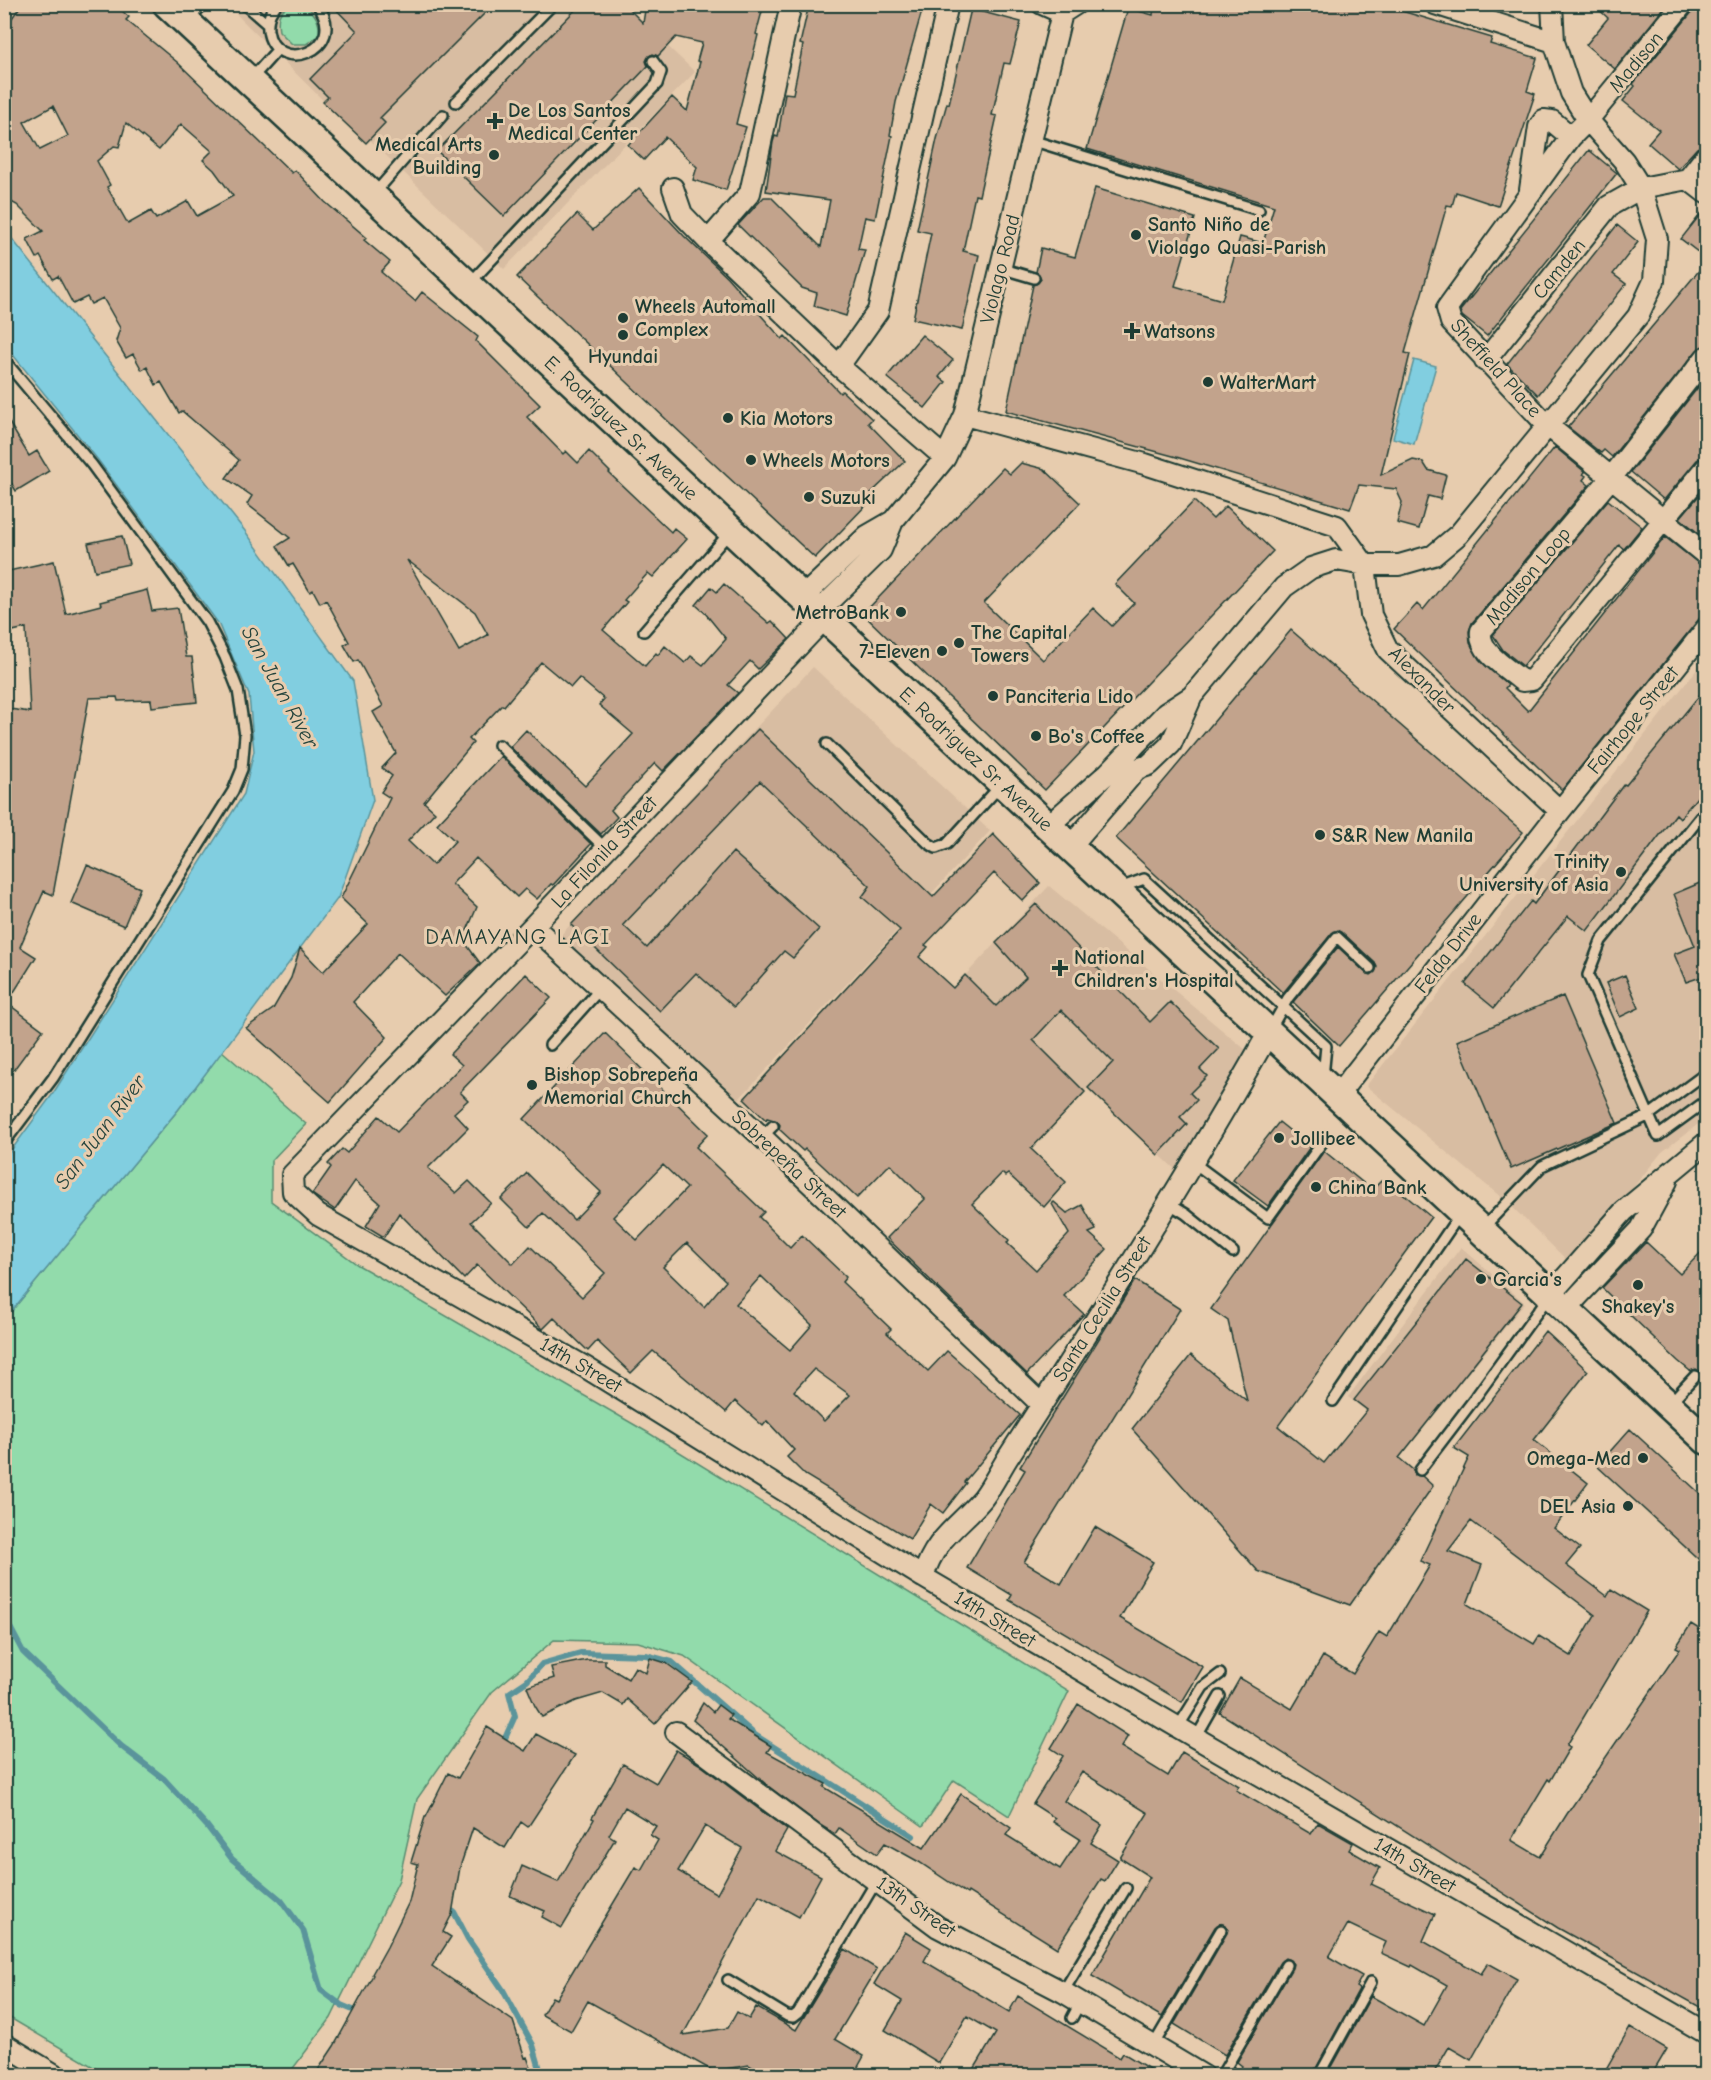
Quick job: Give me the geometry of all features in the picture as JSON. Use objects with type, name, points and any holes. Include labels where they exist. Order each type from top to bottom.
[{"type":"main road","name":"E. Rodriguez Sr. Avenue","points":[[186,10],[249,81],[1471,1221],[1668,1404],[1700,1430]]},
{"type":"street","points":[[708,241],[750,193],[790,4]]},
{"type":"street","points":[[840,366],[878,311],[948,4]]},
{"type":"street","points":[[1042,4],[1069,9]]},
{"type":"street","points":[[1435,4],[1554,42]]},
{"type":"street","points":[[1048,826],[1115,779],[1149,765],[1171,744],[1192,696],[1284,587],[1311,568],[1336,560],[1365,565],[1399,565],[1434,555],[1459,534],[1638,316],[1654,281],[1657,239],[1641,188],[1624,161],[1588,120],[1571,93],[1554,42],[1552,4]]},
{"type":"street","name":"Madison","points":[[1588,120],[1683,4]]},
{"type":"street","name":"Violago Road","points":[[815,609],[881,550],[893,521],[945,458],[965,415],[1031,140],[1069,9]]},
{"type":"street","name":"Sheffield Place","points":[[1529,192],[1539,128],[1544,120],[1552,121],[1571,137]]},
{"type":"street","name":"Sheffield Place","points":[[1588,120],[1571,137],[1529,192],[1447,308],[1451,322],[1547,425],[1707,555]]},
{"type":"street","points":[[1707,156],[1688,179],[1707,193]]},
{"type":"street","name":"Camden","points":[[1485,361],[1609,206],[1641,188],[1688,179]]},
{"type":"street","points":[[673,188],[682,214],[708,241],[840,366],[945,458]]},
{"type":"street","name":"Madison Loop","points":[[1707,357],[1611,478],[1481,631],[1480,640],[1484,648],[1522,681],[1532,680],[1537,676],[1707,468]]},
{"type":"street","name":"Alexander","points":[[965,415],[1145,464],[1337,526],[1365,565],[1371,615],[1388,650],[1560,811]]},
{"type":"street","name":"La Filonila Street","points":[[293,1192],[292,1175],[534,927],[606,849],[815,609]]},
{"type":"street","name":"Fairhope Street","points":[[1560,811],[1707,628]]},
{"type":"street","points":[[1070,847],[1115,779],[1166,713],[1192,696]]},
{"type":"street","name":"Felda Drive","points":[[1330,1089],[1560,811]]},
{"type":"street","name":"Sobrepeña Street","points":[[534,927],[767,1132],[1042,1405]]},
{"type":"street","name":"Santa Cecilia Street","points":[[923,1577],[929,1557],[943,1538],[983,1498],[1194,1162],[1269,1032]]},
{"type":"street","points":[[1558,1301],[1641,1228],[1671,1173],[1707,1143]]},
{"type":"street","name":"14th Street","points":[[293,1192],[318,1215],[585,1367],[923,1577],[1196,1738],[1707,2033]]},
{"type":"street","name":"13th Street","points":[[676,1732],[938,1927],[1063,1992],[1076,2011],[1153,2046],[1204,2076]]},
{"type":"street","points":[[4,2044],[57,2076]]},
{"type":"lane","points":[[244,4],[268,20]]},
{"type":"lane","points":[[277,4],[268,20],[268,33],[278,49],[297,56],[316,49],[326,32],[323,12],[317,4]]},
{"type":"lane","points":[[456,102],[553,4]]},
{"type":"lane","points":[[249,81],[278,49]]},
{"type":"lane","points":[[468,285],[657,84],[661,72],[653,61]]},
{"type":"lane","points":[[372,196],[443,115]]},
{"type":"lane","points":[[1031,140],[1259,210]]},
{"type":"lane","points":[[1000,268],[1034,278]]},
{"type":"lane","points":[[4,360],[92,465],[207,622],[225,657],[238,690],[245,735],[242,769],[233,791],[53,1078],[4,1143]]},
{"type":"lane","points":[[644,631],[731,530]]},
{"type":"lane","points":[[827,744],[928,843],[936,848],[947,844],[1002,783]]},
{"type":"lane","points":[[499,745],[606,849]]},
{"type":"lane","points":[[1707,810],[1601,941],[1588,975],[1658,1136],[1707,1101]]},
{"type":"lane","points":[[1117,890],[1144,879],[1150,870]]},
{"type":"lane","points":[[1144,879],[1286,1002],[1326,1046],[1330,1089]]},
{"type":"lane","points":[[1269,1032],[1286,1002],[1337,937],[1370,968]]},
{"type":"lane","points":[[550,1045],[601,988]]},
{"type":"lane","points":[[1333,1401],[1471,1221],[1542,1166],[1648,1116],[1707,1073]]},
{"type":"lane","points":[[1194,1162],[1268,1218],[1324,1140]]},
{"type":"lane","points":[[1167,1203],[1186,1214],[1233,1252]]},
{"type":"lane","points":[[1420,1470],[1475,1398],[1558,1301]]},
{"type":"lane","points":[[1668,1404],[1695,1376]]},
{"type":"lane","points":[[1178,1727],[1203,1687],[1220,1674]]},
{"type":"lane","points":[[1196,1738],[1220,1696]]},
{"type":"lane","points":[[728,1980],[788,2016],[798,2013],[877,1880]]},
{"type":"lane","points":[[1063,1992],[1126,1888]]},
{"type":"lane","points":[[1153,2046],[1221,1930]]},
{"type":"lane","points":[[1221,2076],[1286,1965]]},
{"type":"lane","points":[[1319,2076],[1371,1982]]},
{"type":"shaded area","name":"De Los Santos Medical Center","points":[[227,5],[624,5],[695,72],[504,269],[370,140],[366,143]]},
{"type":"shaded area","name":"Trinity University of Asia","points":[[1706,658],[1706,1118],[1662,1152],[1571,1264],[1507,1202],[1366,1086]]},
{"type":"shaded area","points":[[813,667],[990,831],[738,1100],[557,939]]},
{"type":"shaded area","name":"National Children's Hospital","points":[[1049,886],[1246,1050],[1178,1172],[1088,1088],[1005,1176],[886,1060]]},
{"type":"shaded area","points":[[1461,1247],[1525,1303],[1410,1445],[1348,1397]]},
{"type":"green space","points":[[289,5],[307,6],[317,19],[319,35],[306,44],[292,44],[279,31],[279,16]]},
{"type":"green space","points":[[222,1051],[306,1124],[271,1161],[271,1201],[358,1265],[647,1432],[1069,1691],[1009,1816],[954,1780],[923,1826],[684,1656],[638,1642],[554,1640],[492,1692],[417,1799],[399,1880],[331,2018],[288,2075],[107,2075],[5,2015],[5,1319],[178,1110]]},
{"type":"water","name":"San Juan River","points":[[5,230],[245,531],[353,681],[373,800],[338,898],[178,1110],[5,1319],[4,1160],[52,1095],[244,794],[254,751],[249,695],[218,623],[98,460],[5,345]]},
{"type":"water","points":[[1414,360],[1436,366],[1414,444],[1393,438]]},
{"type":"building","points":[[22,4],[114,4],[129,17],[126,20],[177,62],[292,173],[295,170],[325,202],[367,238],[364,240],[390,262],[381,272],[415,301],[422,292],[478,337],[476,341],[540,405],[527,417],[563,454],[566,451],[578,463],[589,451],[671,532],[674,528],[687,539],[653,577],[648,573],[624,600],[627,602],[603,630],[645,666],[665,646],[685,663],[691,656],[703,665],[726,639],[696,605],[711,587],[717,592],[724,584],[769,623],[772,621],[789,639],[758,669],[750,661],[728,685],[738,693],[663,771],[655,763],[611,810],[617,817],[601,834],[510,747],[526,730],[585,786],[633,734],[599,705],[604,699],[579,678],[571,687],[541,662],[504,706],[502,705],[469,739],[473,743],[424,802],[435,812],[408,841],[433,865],[455,841],[437,824],[501,756],[591,844],[537,899],[525,889],[517,897],[476,858],[452,884],[477,907],[463,940],[480,963],[445,996],[398,953],[353,1002],[387,1037],[330,1102],[246,1028],[273,1009],[291,978],[300,948],[323,972],[368,924],[341,898],[390,798],[381,792],[392,776],[382,768],[396,753],[373,712],[383,706],[358,660],[354,662],[344,645],[349,642],[326,600],[320,603],[313,590],[310,592],[293,564],[289,566],[277,546],[290,538],[247,504],[252,496],[226,478],[239,460],[182,411],[179,413],[161,382],[156,385],[147,367],[142,370],[133,354],[126,358],[116,341],[120,328],[103,298],[91,304],[87,297],[73,304],[58,276],[53,279],[40,256],[37,258],[27,239],[43,231],[17,205],[4,198],[4,13],[12,18]],"holes":[[[53,106],[68,136],[40,150],[24,122]],[[126,123],[159,150],[181,124],[212,151],[203,160],[214,170],[233,196],[197,216],[188,201],[156,219],[151,211],[128,224],[107,187],[110,185],[97,161],[114,146],[119,147]],[[407,560],[475,612],[488,635],[459,651]]]},
{"type":"building","points":[[331,4],[494,4],[380,118],[385,123],[366,143],[323,102],[328,97],[310,79],[357,31]]},
{"type":"building","points":[[581,4],[624,4],[643,23],[646,4],[764,4],[736,124],[746,127],[726,190],[693,180],[697,167],[665,137],[644,160],[628,145],[672,97],[687,111],[700,62],[697,61],[702,43],[676,37],[658,56],[653,54],[649,56],[646,61],[648,66],[504,216],[437,151]]},
{"type":"building","points":[[809,4],[924,4],[896,102],[890,135],[892,136],[875,219],[865,217],[858,249],[865,250],[846,316],[814,306],[817,293],[802,288],[738,225],[764,197],[771,197],[821,247],[830,200],[766,191],[773,142],[775,136],[778,137],[785,93],[793,94],[803,45],[800,44]]},
{"type":"building","points":[[1154,4],[1370,4],[1384,9],[1385,6],[1492,38],[1490,44],[1537,58],[1527,91],[1535,94],[1498,206],[1456,192],[1452,206],[1447,205],[1405,353],[1410,354],[1381,475],[1413,460],[1423,462],[1428,470],[1446,475],[1440,499],[1428,496],[1419,529],[1397,523],[1402,502],[1396,489],[1359,485],[1350,509],[1173,456],[1006,411],[1033,285],[1041,279],[1036,272],[1041,248],[1075,257],[1095,188],[1195,218],[1175,286],[1222,300],[1240,237],[1263,243],[1274,206],[1087,149],[1128,8],[1153,15]]},
{"type":"building","points":[[1593,4],[1667,4],[1615,69],[1586,45],[1608,18]]},
{"type":"building","points":[[1695,4],[1707,4],[1707,144],[1697,148],[1678,169],[1648,143],[1659,130],[1623,101],[1635,86],[1633,84],[1692,12]]},
{"type":"building","points":[[971,9],[1021,22],[1010,64],[1004,63],[992,115],[997,116],[979,196],[975,195],[963,251],[979,255],[962,330],[913,319],[931,233],[917,230],[937,139],[947,103],[949,104]]},
{"type":"building","points":[[1589,150],[1617,173],[1487,336],[1462,316],[1460,311]]},
{"type":"building","points":[[639,188],[727,277],[782,339],[785,336],[840,393],[842,391],[872,419],[868,423],[905,461],[868,496],[872,499],[815,558],[517,277],[577,214],[593,230]]},
{"type":"building","points":[[1707,206],[1707,259],[1681,239]]},
{"type":"building","points":[[1617,225],[1638,242],[1613,274],[1626,284],[1538,395],[1507,364]]},
{"type":"building","points":[[1707,261],[1707,345],[1697,350],[1612,457],[1604,450],[1601,453],[1568,427]]},
{"type":"building","points":[[922,335],[953,360],[939,377],[946,382],[925,408],[887,377]]},
{"type":"building","points":[[1707,376],[1707,456],[1697,460],[1664,500],[1631,472]]},
{"type":"building","points":[[4,414],[29,456],[37,451],[49,471],[16,491],[4,471]]},
{"type":"building","points":[[1555,447],[1585,472],[1583,474],[1586,476],[1583,480],[1589,485],[1472,623],[1469,631],[1470,643],[1479,659],[1508,685],[1505,688],[1528,711],[1665,537],[1707,570],[1707,609],[1562,790],[1394,629],[1417,604],[1423,610]]},
{"type":"building","name":"The Capital Towers","points":[[1021,463],[1044,469],[1080,503],[984,603],[1043,660],[1093,608],[1112,626],[1134,603],[1115,584],[1194,501],[1213,519],[1226,506],[1273,551],[1045,790],[863,614],[1003,468],[1010,474]]},
{"type":"building","points":[[1707,486],[1707,530],[1702,536],[1680,518]]},
{"type":"building","points":[[1608,500],[1642,527],[1624,549],[1619,545],[1523,666],[1503,650],[1493,635]]},
{"type":"building","points":[[122,536],[129,564],[95,571],[88,543]]},
{"type":"building","points":[[54,561],[66,614],[101,605],[100,602],[147,590],[152,611],[178,608],[186,657],[192,657],[197,702],[152,707],[151,700],[118,701],[117,697],[89,698],[53,895],[44,891],[20,947],[36,957],[7,1003],[43,1030],[4,1083],[4,708],[30,712],[26,628],[8,632],[4,618],[4,572]]},
{"type":"building","name":"S&R New Manila","points":[[1291,630],[1523,832],[1339,1046],[1293,1002],[1338,947],[1366,973],[1371,975],[1375,972],[1377,967],[1375,963],[1342,932],[1338,930],[1332,933],[1283,993],[1116,838]]},
{"type":"building","points":[[1707,686],[1707,785],[1680,818],[1676,814],[1587,931],[1568,916],[1494,1008],[1465,984],[1531,901],[1534,904],[1624,784],[1626,785]]},
{"type":"building","points":[[758,729],[933,897],[993,834],[1040,883],[1023,901],[994,873],[925,945],[928,947],[919,957],[953,988],[965,975],[996,1006],[1026,977],[996,943],[1036,904],[1150,1022],[1170,1002],[1219,1049],[1200,1069],[1207,1076],[1190,1093],[1197,1100],[1180,1117],[1187,1124],[1158,1155],[1088,1088],[1113,1062],[1061,1010],[1033,1040],[1085,1092],[1031,1149],[1066,1182],[1044,1207],[1008,1174],[1005,1176],[1002,1173],[972,1204],[1009,1240],[1007,1243],[1036,1270],[1069,1234],[1052,1204],[1054,1202],[1067,1213],[1082,1205],[1096,1230],[1089,1233],[1107,1249],[1064,1296],[1084,1314],[1027,1374],[887,1238],[925,1199],[890,1164],[857,1198],[805,1149],[803,1151],[779,1129],[780,1125],[777,1121],[767,1118],[766,1120],[744,1099],[900,930],[862,897],[870,886],[760,781],[623,925],[647,948],[733,852],[819,929],[793,958],[784,951],[734,1007],[696,973],[660,1011],[571,925]]},
{"type":"building","points":[[87,865],[140,888],[124,926],[71,903]]},
{"type":"building","points":[[1707,880],[1707,975],[1686,982],[1674,954],[1695,946],[1674,894]]},
{"type":"building","points":[[526,974],[551,998],[460,1092],[468,1100],[454,1113],[468,1128],[428,1168],[456,1193],[469,1181],[491,1203],[471,1222],[513,1264],[530,1246],[582,1297],[605,1273],[543,1213],[529,1227],[501,1199],[527,1173],[574,1220],[601,1192],[524,1119],[605,1033],[708,1134],[696,1147],[764,1212],[759,1217],[790,1248],[802,1235],[846,1277],[842,1282],[891,1329],[887,1333],[928,1371],[947,1351],[1020,1415],[964,1482],[966,1483],[943,1513],[931,1504],[910,1539],[805,1475],[787,1457],[794,1450],[767,1421],[763,1426],[735,1401],[726,1412],[653,1351],[631,1373],[597,1341],[588,1351],[554,1318],[543,1329],[477,1265],[464,1279],[399,1213],[384,1237],[366,1226],[380,1203],[355,1181],[335,1210],[312,1194],[331,1167],[328,1164],[342,1149],[347,1153],[379,1116],[397,1132],[462,1065],[450,1054]],"holes":[[[663,1165],[687,1188],[637,1240],[613,1217]],[[687,1243],[726,1281],[704,1307],[663,1267]],[[761,1276],[812,1325],[790,1350],[736,1304]],[[814,1369],[850,1395],[824,1421],[794,1391]]]},
{"type":"building","points":[[1625,975],[1639,1008],[1620,1017],[1606,983]]},
{"type":"building","points":[[1563,996],[1617,1123],[1511,1169],[1457,1041]]},
{"type":"building","points":[[1279,1122],[1310,1147],[1268,1206],[1233,1180]]},
{"type":"building","points":[[1324,1151],[1372,1190],[1381,1181],[1388,1181],[1431,1217],[1278,1426],[1324,1463],[1367,1410],[1354,1400],[1466,1259],[1522,1303],[1399,1458],[1413,1470],[1415,1475],[1422,1476],[1433,1486],[1350,1605],[1258,1571],[1132,1429],[1191,1355],[1247,1401],[1228,1321],[1211,1309]]},
{"type":"building","points":[[1646,1242],[1680,1274],[1707,1246],[1707,1387],[1700,1381],[1702,1377],[1700,1371],[1696,1369],[1690,1371],[1678,1361],[1602,1288]]},
{"type":"building","points":[[1135,1280],[1180,1309],[1024,1562],[1061,1584],[1095,1527],[1153,1562],[1120,1618],[1203,1667],[1182,1702],[1009,1600],[1012,1595],[967,1568],[1025,1470],[1020,1467]]},
{"type":"building","points":[[1545,1331],[1588,1371],[1534,1440],[1588,1483],[1554,1528],[1580,1548],[1566,1565],[1607,1596],[1611,1589],[1647,1611],[1567,1745],[1570,1747],[1550,1781],[1548,1779],[1511,1840],[1540,1857],[1680,1649],[1676,1647],[1691,1624],[1707,1634],[1707,1820],[1699,1833],[1707,1838],[1707,2011],[1558,1928],[1220,1713],[1240,1678],[1292,1709],[1323,1656],[1353,1674],[1379,1632],[1387,1637],[1430,1565],[1420,1561],[1469,1457],[1454,1448]],"holes":[[[1471,1521],[1595,1615],[1571,1656],[1539,1636],[1534,1644],[1467,1604],[1482,1565],[1448,1551]]]},
{"type":"building","points":[[1630,1429],[1707,1500],[1707,1567],[1597,1466]]},
{"type":"building","points":[[650,1658],[666,1663],[692,1682],[655,1724],[627,1699],[623,1705],[603,1693],[576,1701],[542,1717],[527,1687],[554,1678],[551,1667],[587,1660],[605,1660],[605,1665],[628,1679],[635,1667],[646,1673]]},
{"type":"building","points":[[703,1703],[713,1712],[718,1705],[731,1715],[728,1719],[771,1746],[767,1752],[826,1784],[824,1787],[924,1848],[961,1794],[1011,1828],[1006,1835],[1060,1869],[1080,1839],[1053,1822],[1055,1818],[1033,1804],[1063,1756],[1051,1748],[1078,1704],[1128,1736],[1121,1747],[1168,1776],[1182,1752],[1239,1786],[1236,1790],[1311,1834],[1318,1823],[1353,1843],[1349,1850],[1380,1868],[1371,1884],[1435,1914],[1423,1941],[1481,1974],[1488,1963],[1517,1979],[1471,2060],[1449,2047],[1432,2076],[1327,2076],[1371,1996],[1424,2026],[1447,1985],[1412,1965],[1411,1967],[1381,1953],[1386,1942],[1348,1924],[1329,1957],[1362,1976],[1356,1987],[1359,1989],[1312,2076],[1249,2076],[1240,2070],[1242,2066],[1237,2062],[1292,1968],[1293,1964],[1290,1960],[1285,1958],[1280,1962],[1225,2055],[1174,2024],[1227,1933],[1228,1929],[1225,1925],[1220,1923],[1215,1927],[1162,2017],[1092,1976],[1150,1877],[1120,1858],[1148,1813],[1082,1772],[1064,1801],[1102,1825],[1091,1843],[1118,1860],[1105,1881],[1101,1879],[1057,1948],[885,1843],[877,1854],[839,1828],[835,1834],[820,1825],[768,1786],[693,1720]]},
{"type":"building","points":[[487,1727],[525,1751],[536,1734],[575,1755],[528,1827],[521,1822],[505,1848],[473,1828],[460,1867],[452,1914],[443,1932],[451,1937],[432,1966],[513,2021],[525,2058],[527,2057],[534,2076],[314,2076],[334,2046],[373,1975],[409,1902],[418,1864],[411,1862],[425,1817],[448,1773],[458,1778]]},
{"type":"building","points":[[676,1750],[699,1764],[787,1830],[775,1851],[821,1876],[799,1917],[759,1895],[683,2035],[728,2028],[737,2012],[749,2019],[756,2007],[796,2030],[845,1949],[877,1969],[835,2039],[864,2056],[853,2076],[766,2076],[749,2065],[713,2071],[588,2001],[571,2031],[542,2015],[552,1997],[556,1999],[635,1867],[641,1870],[658,1840],[650,1835],[656,1826],[625,1807],[609,1835],[615,1839],[562,1928],[542,1917],[545,1911],[510,1896],[522,1866],[558,1882],[623,1764],[656,1783]],"holes":[[[705,1826],[742,1848],[717,1894],[678,1871]]]},
{"type":"building","points":[[905,1932],[931,1948],[924,1961],[1009,2012],[1018,1996],[1120,2058],[1123,2053],[1161,2076],[970,2076],[996,2033],[967,2016],[939,2063],[885,2030],[902,2001],[874,1984]]},
{"type":"building","points":[[1630,2027],[1667,2049],[1651,2076],[1602,2076]]},
{"type":"waterway","points":[[4,1616],[23,1652],[121,1746],[164,1779],[207,1826],[232,1859],[281,1900],[303,1930],[321,1990],[341,2005],[360,2013]]},
{"type":"waterway","points":[[502,1745],[515,1716],[509,1693],[527,1681],[542,1664],[581,1653],[646,1655],[672,1662],[755,1735],[913,1836]]},
{"type":"waterway","points":[[447,1908],[454,1912],[468,1939],[503,1990],[533,2045],[542,2076]]},
{"type":"place","name":"De Los Santos Medical Center","points":[[495,121]]},
{"type":"place","name":"Medical Arts Building","points":[[494,155]]},
{"type":"place","name":"Santo Niño de Violago Quasi-Parish","points":[[1136,235]]},
{"type":"place","name":"Wheels Automall Complex","points":[[623,318]]},
{"type":"place","name":"Watsons","points":[[1132,331]]},
{"type":"place","name":"Hyundai","points":[[623,335]]},
{"type":"place","name":"WalterMart","points":[[1208,382]]},
{"type":"place","name":"Kia Motors","points":[[728,418]]},
{"type":"place","name":"Wheels Motors","points":[[751,460]]},
{"type":"place","name":"Suzuki","points":[[809,497]]},
{"type":"place","name":"MetroBank","points":[[901,612]]},
{"type":"place","name":"The Capital Towers","points":[[959,643]]},
{"type":"place","name":"7-Eleven","points":[[942,651]]},
{"type":"place","name":"Panciteria Lido","points":[[993,696]]},
{"type":"place","name":"Bo's Coffee","points":[[1036,736]]},
{"type":"place","name":"S&R New Manila","points":[[1320,835]]},
{"type":"place","name":"Trinity University of Asia","points":[[1621,872]]},
{"type":"place","name":"National Children's Hospital","points":[[1060,968]]},
{"type":"place","name":"Bishop Sobrepeña Memorial Church","points":[[532,1085]]},
{"type":"place","name":"Jollibee","points":[[1279,1138]]},
{"type":"place","name":"China Bank","points":[[1316,1187]]},
{"type":"place","name":"Garcia's","points":[[1481,1279]]},
{"type":"place","name":"Shakey's","points":[[1638,1285]]},
{"type":"place","name":"Omega-Med","points":[[1643,1458]]},
{"type":"place","name":"DEL Asia","points":[[1628,1506]]},
{"type":"district","name":"DAMAYANG LAGI","points":[[518,937]]}]
